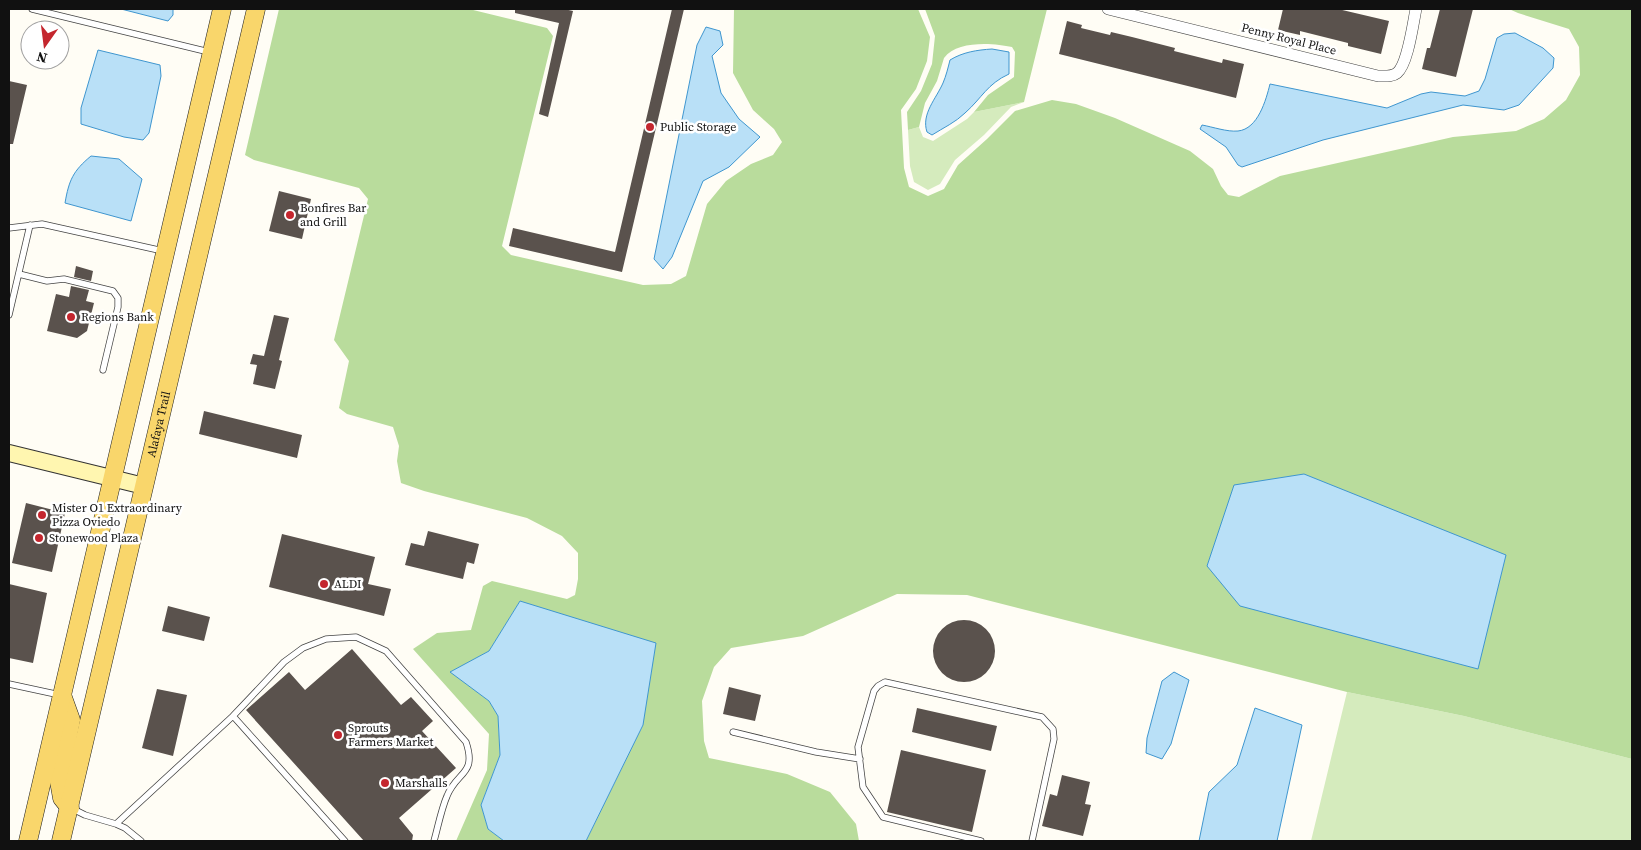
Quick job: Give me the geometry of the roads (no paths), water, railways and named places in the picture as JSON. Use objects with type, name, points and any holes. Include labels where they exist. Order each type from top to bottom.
[{"type":"main road","points":[[28,841],[222,9]]},
{"type":"main road","name":"Alafaya Trail","points":[[62,841],[256,9]]},
{"type":"main road","points":[[62,696],[71,720],[58,782],[62,798],[70,808]]},
{"type":"street","name":"Penny Royal Place","points":[[1108,9],[1126,11],[1378,76],[1390,76],[1398,72],[1404,63],[1416,9]]},
{"type":"street","points":[[9,454],[144,486]]},
{"type":"lane","points":[[32,9],[212,52]]},
{"type":"lane","points":[[9,228],[42,224],[165,251]]},
{"type":"lane","points":[[9,315],[30,225]]},
{"type":"lane","points":[[19,274],[47,281],[64,279],[113,291],[118,298],[118,307],[103,370]]},
{"type":"lane","points":[[116,824],[233,716],[284,662],[302,648],[326,640],[356,637],[386,651],[466,742],[470,755],[468,768],[447,795],[434,841]]},
{"type":"lane","points":[[982,841],[883,817],[863,787],[858,747],[874,691],[878,686],[885,682],[1042,717],[1053,729],[1054,739],[1032,841]]},
{"type":"lane","points":[[9,684],[62,696]]},
{"type":"lane","points":[[233,716],[345,841]]},
{"type":"lane","points":[[733,732],[816,752],[860,759]]},
{"type":"lane","points":[[70,808],[125,828],[140,841]]},
{"type":"water","points":[[121,9],[173,9],[173,15],[168,21]]},
{"type":"water","points":[[706,27],[720,31],[723,45],[712,56],[721,93],[739,119],[760,137],[729,167],[703,181],[672,257],[663,269],[654,259],[697,45]]},
{"type":"water","points":[[1515,33],[1543,48],[1554,58],[1553,68],[1519,105],[1504,110],[1463,105],[1323,140],[1242,167],[1238,165],[1226,147],[1200,129],[1202,125],[1229,131],[1245,129],[1251,125],[1260,113],[1270,84],[1387,108],[1421,94],[1431,92],[1465,96],[1479,91],[1485,79],[1497,38],[1504,34]]},
{"type":"water","points":[[992,49],[1009,52],[1009,74],[995,82],[958,119],[932,135],[927,132],[926,119],[930,107],[943,83],[950,60],[970,52]]},
{"type":"water","points":[[98,50],[160,65],[161,76],[149,133],[143,140],[124,137],[81,124],[81,108]]},
{"type":"water","points":[[91,156],[119,159],[142,179],[131,221],[65,203],[73,176]]},
{"type":"water","points":[[1304,474],[1506,555],[1478,669],[1240,606],[1207,566],[1234,485]]},
{"type":"water","points":[[520,601],[656,643],[643,725],[586,841],[504,841],[488,829],[481,805],[500,755],[498,716],[489,701],[450,672],[489,651]]},
{"type":"water","points":[[1174,672],[1189,680],[1171,744],[1162,759],[1146,753],[1147,738],[1162,681]]},
{"type":"water","points":[[1255,708],[1302,725],[1277,841],[1199,841],[1209,792],[1237,765]]},
{"type":"place","name":"Public Storage","points":[[650,127]]},
{"type":"place","name":"Bonfires Bar and Grill","points":[[290,215]]},
{"type":"place","name":"Regions Bank","points":[[71,317]]},
{"type":"place","name":"Mister O1 Extraordinary Pizza Oviedo","points":[[42,515]]},
{"type":"place","name":"Stonewood Plaza","points":[[39,538]]},
{"type":"place","name":"ALDI","points":[[324,584]]},
{"type":"place","name":"Sprouts Farmers Market","points":[[338,735]]},
{"type":"place","name":"Marshalls","points":[[385,783]]}]
